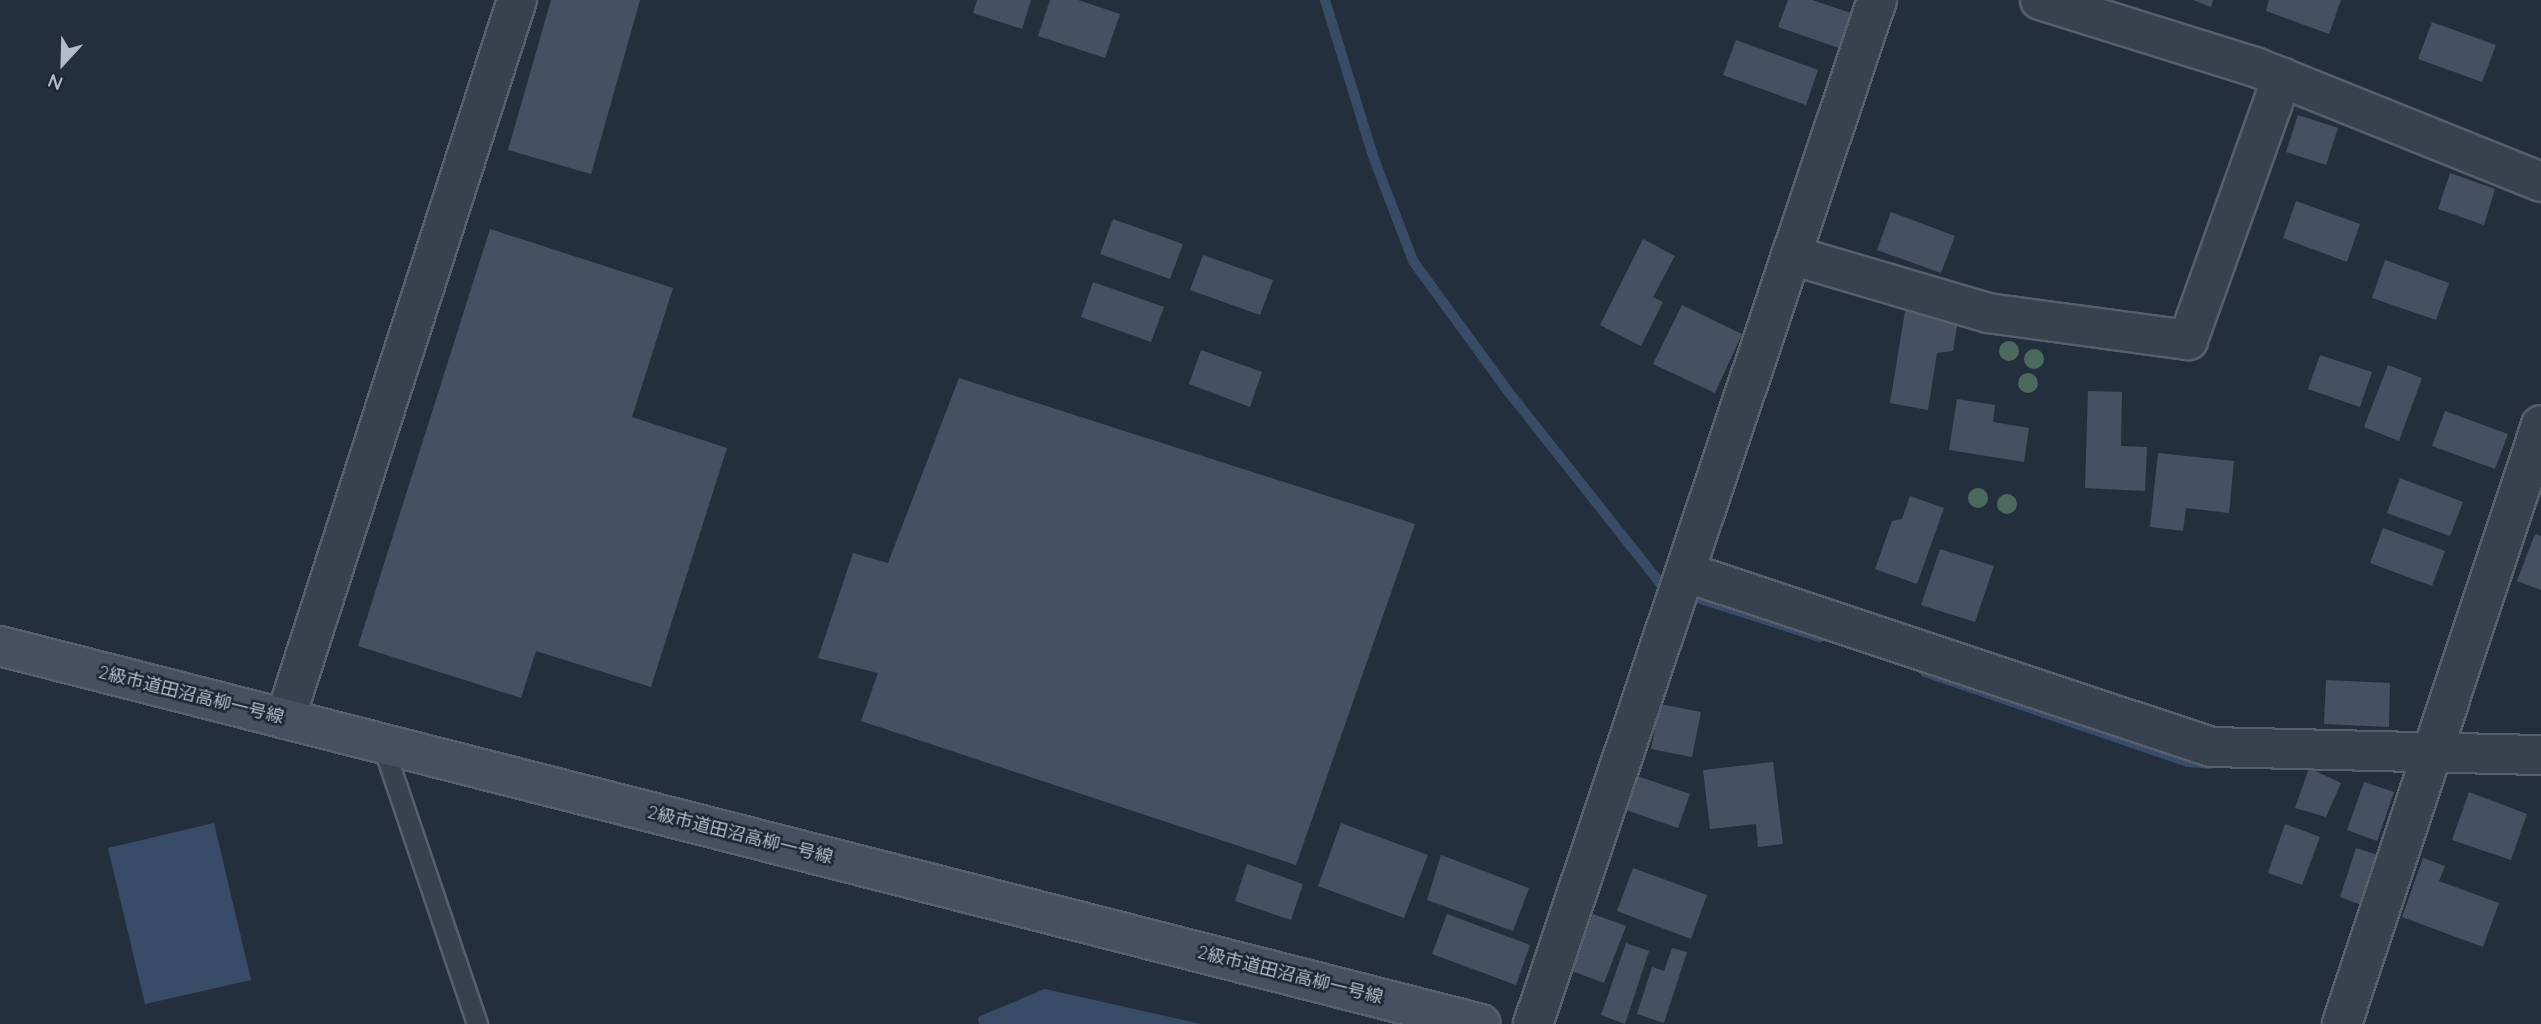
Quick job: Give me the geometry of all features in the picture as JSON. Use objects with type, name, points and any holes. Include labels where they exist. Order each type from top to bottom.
[{"type":"street","points":[[285,719],[517,0]]},
{"type":"street","points":[[1533,1024],[1877,0]]},
{"type":"street","points":[[2040,0],[2282,78],[2541,182]]},
{"type":"street","points":[[1791,255],[1988,313],[2188,340],[2282,78]]},
{"type":"street","points":[[2342,1024],[2541,425]]},
{"type":"street","points":[[1685,572],[2211,747],[2541,755]]},
{"type":"street","name":"2級市道田沼高柳一号線","points":[[0,646],[1481,1024]]},
{"type":"lane","points":[[382,743],[477,1024]]},
{"type":"water","points":[[214,823],[251,980],[145,1004],[108,848]]},
{"type":"water","points":[[1045,989],[1201,1024],[979,1024],[978,1017]]},
{"type":"building","points":[[551,0],[640,0],[591,174],[508,150]]},
{"type":"building","points":[[977,0],[1031,0],[1022,29],[973,13]]},
{"type":"building","points":[[1050,0],[1078,0],[1120,14],[1105,58],[1038,36]]},
{"type":"building","points":[[1788,0],[1812,0],[1851,13],[1839,48],[1778,27]]},
{"type":"building","points":[[2193,0],[2213,0],[2211,7]]},
{"type":"building","points":[[2269,0],[2341,0],[2329,34],[2266,11]]},
{"type":"building","points":[[2432,22],[2496,45],[2482,82],[2418,59]]},
{"type":"building","points":[[1736,40],[1818,70],[1806,105],[1723,75]]},
{"type":"building","points":[[2298,115],[2338,128],[2326,165],[2286,152]]},
{"type":"building","points":[[2450,173],[2495,189],[2484,225],[2438,209]]},
{"type":"building","points":[[2296,201],[2360,224],[2347,262],[2283,238]]},
{"type":"building","points":[[1891,212],[1955,236],[1941,273],[1877,250]]},
{"type":"building","points":[[1113,219],[1183,244],[1170,279],[1100,254]]},
{"type":"building","points":[[490,229],[673,288],[632,417],[727,448],[651,687],[536,651],[521,698],[358,646]]},
{"type":"building","points":[[1643,239],[1675,256],[1653,297],[1663,302],[1641,346],[1600,325]]},
{"type":"building","points":[[1203,255],[1273,280],[1260,315],[1190,290]]},
{"type":"building","points":[[2385,260],[2449,283],[2436,320],[2372,298]]},
{"type":"building","points":[[1093,282],[1164,307],[1151,342],[1081,317]]},
{"type":"building","points":[[1682,305],[1742,334],[1715,393],[1653,364]]},
{"type":"building","points":[[1906,305],[1959,314],[1953,351],[1937,353],[1928,410],[1890,403]]},
{"type":"building","points":[[1201,350],[1262,372],[1250,407],[1189,384]]},
{"type":"building","points":[[2320,355],[2372,372],[2360,407],[2308,389]]},
{"type":"building","points":[[2388,365],[2422,378],[2399,441],[2364,427]]},
{"type":"building","points":[[959,378],[1415,524],[1296,865],[861,721],[878,673],[818,658],[853,553],[888,563]]},
{"type":"building","points":[[2088,391],[2122,392],[2121,446],[2147,447],[2145,491],[2085,488]]},
{"type":"building","points":[[1957,399],[1995,405],[1993,422],[2029,428],[2024,462],[1949,450]]},
{"type":"building","points":[[2445,411],[2508,434],[2495,469],[2432,446]]},
{"type":"building","points":[[2158,453],[2234,461],[2229,513],[2186,508],[2183,531],[2150,527]]},
{"type":"building","points":[[2400,478],[2463,502],[2450,536],[2387,513]]},
{"type":"building","points":[[1910,496],[1944,508],[1917,584],[1875,569],[1892,521],[1902,519]]},
{"type":"building","points":[[2383,528],[2445,551],[2432,586],[2370,563]]},
{"type":"building","points":[[2535,534],[2541,536],[2541,590],[2517,581]]},
{"type":"building","points":[[1940,549],[1994,566],[1975,622],[1921,605]]},
{"type":"building","points":[[2326,680],[2390,683],[2389,727],[2324,724]]},
{"type":"building","points":[[1660,704],[1701,712],[1692,757],[1651,749]]},
{"type":"building","points":[[1773,762],[1783,844],[1758,847],[1756,824],[1710,829],[1703,770]]},
{"type":"building","points":[[2309,768],[2341,783],[2326,817],[2295,808]]},
{"type":"building","points":[[1637,776],[1690,794],[1678,828],[1626,810]]},
{"type":"building","points":[[2364,782],[2394,792],[2377,841],[2347,830]]},
{"type":"building","points":[[2469,792],[2527,814],[2511,860],[2452,840]]},
{"type":"building","points":[[1341,823],[1428,855],[1404,918],[1318,886]]},
{"type":"building","points":[[2285,824],[2320,837],[2302,885],[2268,873]]},
{"type":"building","points":[[2356,848],[2387,858],[2370,908],[2340,897]]},
{"type":"building","points":[[1441,855],[1529,888],[1513,931],[1427,900]]},
{"type":"building","points":[[2423,858],[2445,866],[2439,881],[2499,903],[2483,947],[2402,917]]},
{"type":"building","points":[[1247,864],[1303,884],[1291,920],[1235,901]]},
{"type":"building","points":[[1633,868],[1707,895],[1691,939],[1617,911]]},
{"type":"building","points":[[1447,914],[1530,945],[1516,985],[1432,954]]},
{"type":"building","points":[[1593,914],[1626,926],[1604,983],[1572,971]]},
{"type":"building","points":[[1626,943],[1649,951],[1625,1024],[1601,1015]]},
{"type":"building","points":[[1672,948],[1687,952],[1664,1023],[1637,1014],[1652,967],[1664,971]]},
{"type":"waterway","points":[[1325,0],[1373,156],[1413,261],[1507,390],[1663,587],[1820,637]]},
{"type":"waterway","points":[[1925,672],[2188,762],[2209,764]]}]
